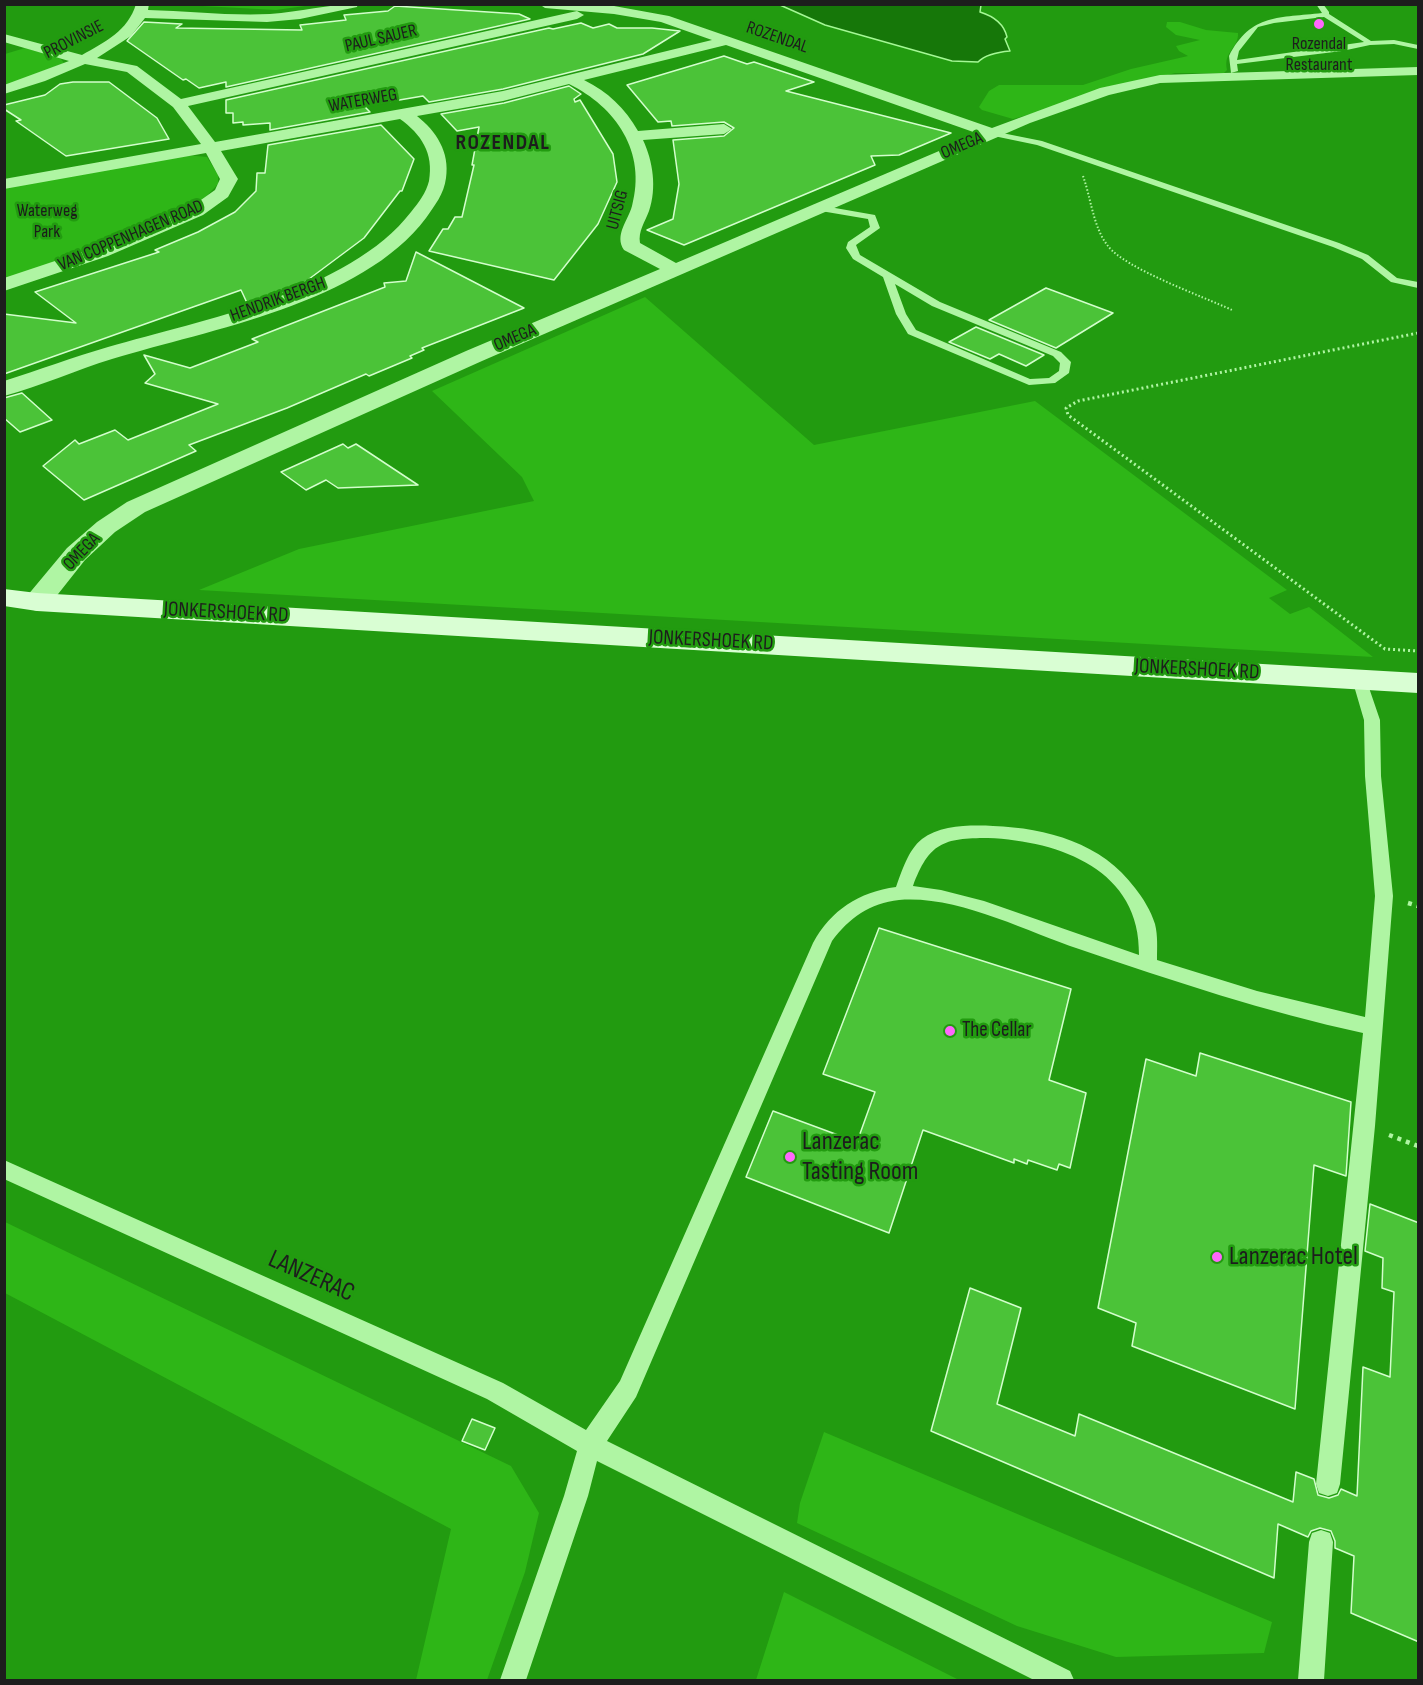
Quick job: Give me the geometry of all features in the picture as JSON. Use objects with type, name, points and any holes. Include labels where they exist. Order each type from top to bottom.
[{"type":"street","points":[[143,9],[267,18],[300,15],[352,4]]},
{"type":"street","name":"ROZENDAL","points":[[545,4],[664,19],[992,133]]},
{"type":"street","name":"PAUL SAUER","points":[[178,104],[577,15],[591,8]]},
{"type":"street","name":"PROVINSIE","points":[[4,90],[84,59],[123,36],[143,9]]},
{"type":"street","name":"VAN COPPENHAGEN ROAD","points":[[4,38],[132,69],[178,104],[211,147],[229,179],[222,193],[214,201],[197,211],[112,248],[4,285]]},
{"type":"street","name":"WATERWEG","points":[[4,184],[503,96],[725,41]]},
{"type":"street","name":"OMEGA","points":[[37,602],[76,554],[106,526],[136,507],[201,476],[1024,120],[1105,91],[1132,84],[1234,69],[1417,72]]},
{"type":"street","name":"UITSIG","points":[[572,80],[597,93],[634,136],[642,158],[645,185],[641,207],[630,233],[631,246],[675,270]]},
{"type":"street","name":"HENDRIK BERGH","points":[[4,389],[75,364],[277,302],[316,288],[368,263],[415,223],[430,201],[438,180],[437,155],[427,134],[405,114]]},
{"type":"street","points":[[634,136],[724,129]]},
{"type":"street","name":"JONKERSHOEK RD","points":[[4,597],[37,602],[1419,683]]},
{"type":"lane","points":[[1319,4],[1326,12],[1325,15]]},
{"type":"lane","points":[[1370,42],[1325,15],[1273,21],[1256,26],[1236,50],[1233,56],[1234,69],[1370,42],[1394,42],[1419,47]]},
{"type":"lane","points":[[992,133],[1022,138],[1347,249],[1365,257],[1385,275],[1419,285]]},
{"type":"lane","points":[[818,208],[872,217],[875,228],[851,244],[856,257],[936,304],[1057,354],[1066,362],[1064,373],[1051,381],[1029,382],[912,332],[901,314],[888,277]]},
{"type":"lane","points":[[1328,1484],[1365,1126],[1384,896],[1373,776],[1372,720],[1359,679]]},
{"type":"lane","points":[[902,893],[919,853],[931,841],[947,836],[988,831],[1039,837],[1087,853],[1105,864],[1123,882],[1138,906],[1147,928],[1148,964]]},
{"type":"lane","points":[[513,1680],[576,1496],[590,1446],[628,1389],[828,929],[842,916],[881,896],[902,893],[925,895],[965,904],[1148,964],[1322,1017],[1372,1027]]},
{"type":"lane","name":"LANZERAC","points":[[4,1168],[495,1391],[590,1446],[1061,1680]]},
{"type":"lane","points":[[1311,1680],[1321,1542]]},
{"type":"path","points":[[1074,155],[1086,184],[1102,237],[1109,249],[1140,267],[1232,310]]},
{"type":"path","points":[[1419,333],[1078,401],[1066,408],[1068,415],[1201,510],[1385,649],[1419,651]]},
{"type":"green space","points":[[184,5],[312,5],[276,10]]},
{"type":"green space","points":[[1167,22],[1180,22],[1206,30],[1238,33],[1238,38],[1227,58],[1227,70],[1224,73],[1175,73],[1013,119],[982,110],[979,107],[989,91],[999,85],[1083,85],[1131,69],[1188,56],[1179,51],[1176,46],[1200,40],[1176,35],[1166,27]]},
{"type":"green space","points":[[25,48],[61,59],[64,63],[5,86],[5,54]]},
{"type":"green space","name":"Waterweg Park","points":[[186,155],[207,157],[218,175],[218,184],[198,205],[110,243],[5,280],[5,187]]},
{"type":"green space","points":[[645,297],[814,445],[1035,401],[1287,590],[1269,598],[1290,614],[1309,607],[1373,657],[199,590],[299,549],[534,501],[522,477],[432,391]]},
{"type":"green space","points":[[5,1222],[511,1466],[539,1513],[525,1572],[487,1680],[416,1680],[451,1529],[5,1293]]},
{"type":"green space","points":[[824,1432],[1272,1622],[1264,1653],[1116,1657],[1017,1626],[797,1523],[800,1503]]},
{"type":"green space","points":[[784,1592],[959,1680],[756,1680]]},
{"type":"shaded area","points":[[780,5],[981,5],[980,12],[1001,24],[1010,51],[993,54],[978,62],[952,61],[825,25]]},
{"type":"building","points":[[395,6],[519,14],[530,19],[226,87],[226,82],[199,88],[186,79],[183,80],[127,41],[144,22],[182,24],[176,28],[302,30],[300,25],[346,20],[344,15],[388,11]]},
{"type":"building","points":[[581,23],[593,28],[609,24],[617,28],[680,31],[643,54],[503,89],[429,102],[423,96],[364,106],[370,112],[270,130],[270,123],[243,125],[243,122],[233,123],[233,113],[226,113],[226,100],[549,28]]},
{"type":"building","points":[[724,56],[747,64],[754,62],[814,82],[786,91],[951,133],[899,155],[871,156],[875,165],[684,245],[647,230],[673,219],[679,184],[673,140],[724,136],[734,128],[724,122],[672,126],[671,121],[658,122],[627,85]]},
{"type":"building","points":[[109,82],[157,118],[169,139],[66,156],[16,121],[21,120],[4,109],[4,105],[45,95],[60,84]]},
{"type":"building","points":[[569,86],[581,94],[574,99],[575,102],[580,100],[613,154],[617,182],[598,224],[554,280],[429,251],[443,229],[448,229],[455,217],[462,217],[474,165],[472,165],[479,127],[457,131],[441,114],[504,103]]},
{"type":"building","points":[[381,125],[414,159],[402,191],[364,238],[301,285],[248,305],[241,290],[4,374],[4,314],[76,323],[35,292],[159,252],[155,250],[198,232],[235,212],[256,191],[257,173],[265,173],[268,145]]},
{"type":"building","points":[[416,252],[524,308],[422,348],[424,350],[410,356],[412,358],[369,376],[366,374],[287,408],[189,445],[196,451],[84,500],[43,466],[75,440],[79,444],[115,430],[128,440],[218,404],[145,383],[155,374],[144,355],[190,368],[258,342],[252,339],[385,287],[384,283],[406,281]]},
{"type":"building","points":[[1046,288],[1113,313],[1056,348],[989,320]]},
{"type":"building","points":[[976,327],[1044,355],[1026,366],[999,354],[990,359],[949,342]]},
{"type":"building","points":[[22,393],[52,420],[20,432],[4,418],[4,398]]},
{"type":"building","points":[[343,444],[348,448],[356,444],[418,485],[338,488],[326,480],[306,490],[281,472]]},
{"type":"building","name":"The Cellar","points":[[879,928],[1071,989],[1049,1080],[1086,1093],[1070,1168],[1059,1164],[1057,1170],[1028,1160],[1027,1164],[1014,1159],[1014,1163],[923,1130],[889,1233],[746,1177],[773,1111],[857,1142],[875,1092],[823,1074]]},
{"type":"building","points":[[1200,1053],[1351,1102],[1346,1176],[1314,1165],[1295,1409],[1132,1346],[1136,1323],[1098,1308],[1146,1059],[1196,1076]]},
{"type":"building","points":[[1370,1204],[1419,1223],[1419,1642],[1351,1613],[1354,1556],[1335,1548],[1331,1531],[1320,1528],[1311,1531],[1308,1537],[1278,1524],[1274,1578],[931,1431],[970,1288],[1021,1308],[997,1404],[1075,1436],[1079,1414],[1293,1502],[1296,1472],[1314,1479],[1318,1495],[1329,1498],[1338,1495],[1341,1489],[1357,1496],[1363,1367],[1390,1377],[1394,1292],[1382,1288],[1383,1258],[1365,1251]]},
{"type":"building","points":[[472,1419],[495,1428],[485,1450],[462,1441]]},
{"type":"place","name":"Rozendal Restaurant","points":[[1319,24]]},
{"type":"place","name":"The Cellar","points":[[950,1031]]},
{"type":"place","name":"Lanzerac Tasting Room","points":[[790,1157]]},
{"type":"place","name":"Lanzerac Hotel","points":[[1217,1257]]},
{"type":"district","name":"ROZENDAL","points":[[503,143]]}]
